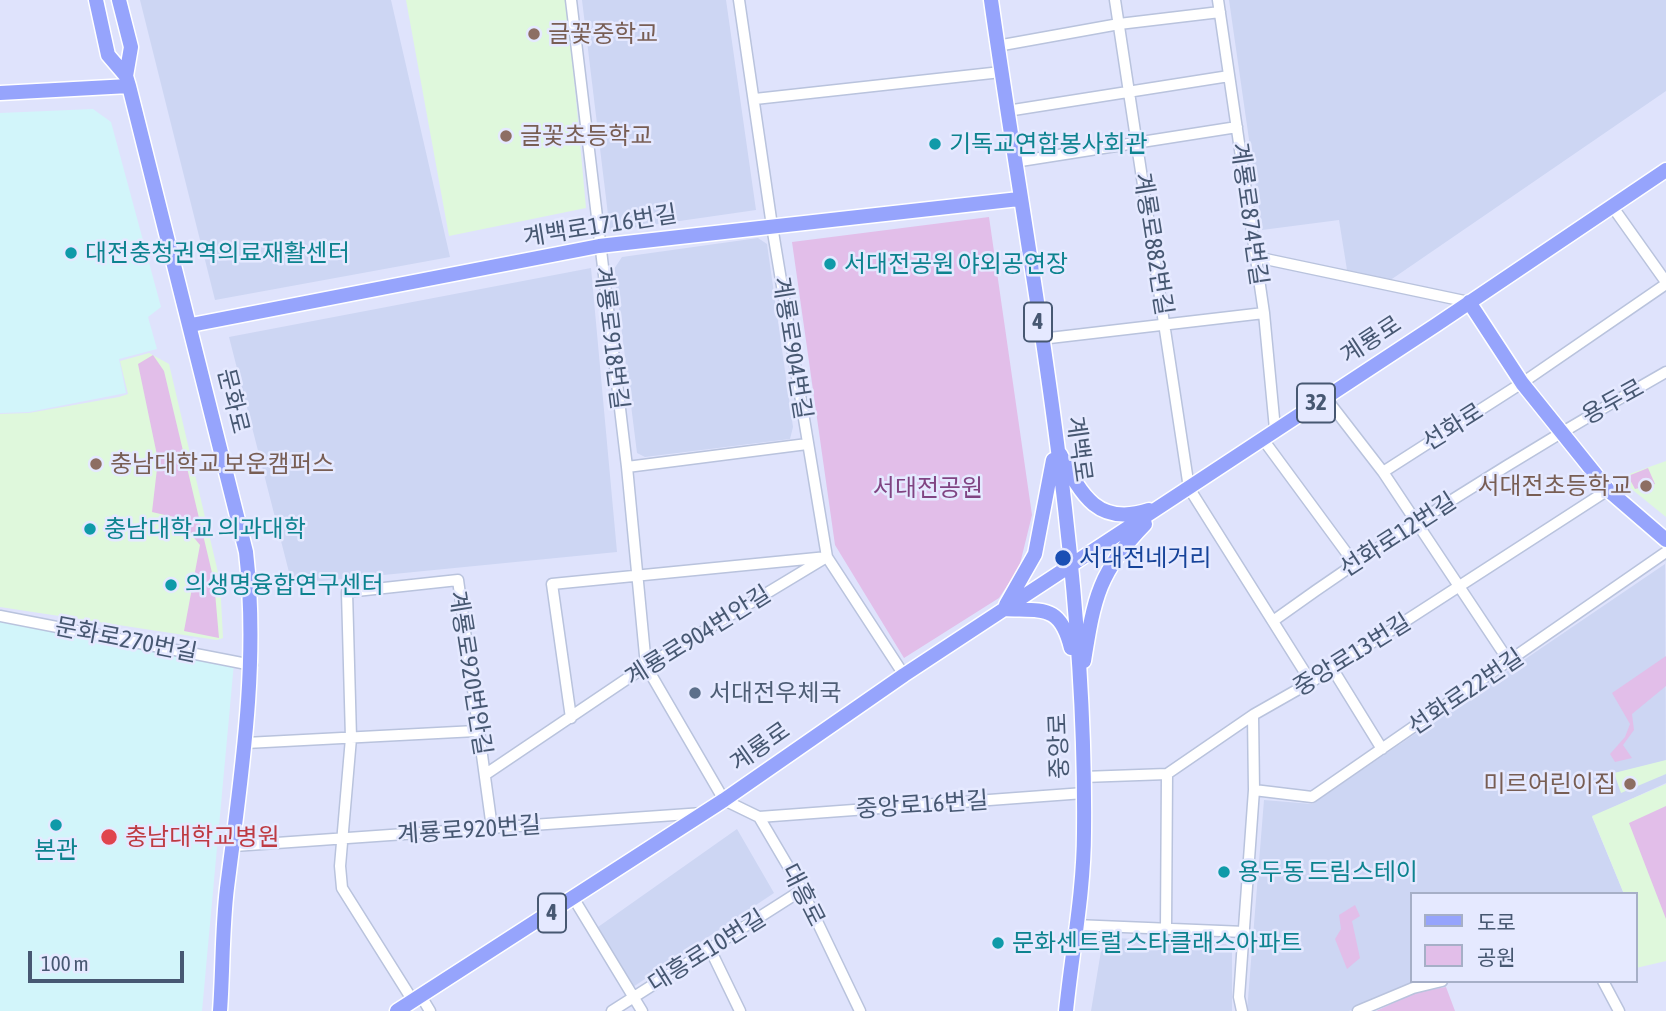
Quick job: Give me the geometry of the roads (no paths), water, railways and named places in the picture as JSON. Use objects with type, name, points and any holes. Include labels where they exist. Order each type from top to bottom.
[{"type":"main road","name":"문화로","points":[[96,0],[108,54],[127,81],[191,325],[246,552],[253,608],[246,743],[227,889],[220,1011]]},
{"type":"main road","name":"문화로","points":[[119,0],[131,47],[127,81]]},
{"type":"main road","name":"계백로","points":[[990,0],[1041,340],[1071,565]]},
{"type":"main road","points":[[0,93],[127,81]]},
{"type":"main road","name":"계룡로","points":[[397,1011],[705,813],[904,675],[1666,170]]},
{"type":"main road","name":"계백로1716번길","points":[[191,325],[599,246],[1019,199]]},
{"type":"main road","points":[[1469,302],[1522,383],[1608,490],[1666,540]]},
{"type":"main road","points":[[1056,446],[1073,480],[1093,505],[1115,514],[1129,515],[1163,505]]},
{"type":"main road","points":[[1056,446],[1035,554],[1004,609],[1047,611],[1057,615],[1065,625],[1080,683]]},
{"type":"main road","points":[[1080,683],[1096,595],[1108,568],[1163,505]]},
{"type":"main road","name":"중앙로","points":[[1066,1011],[1084,835],[1080,683],[1071,565]]},
{"type":"street","name":"계룡로918번길","points":[[571,0],[627,467],[635,574],[646,666],[724,800]]},
{"type":"street","name":"계룡로904번길","points":[[740,0],[772,226],[827,556],[904,675]]},
{"type":"street","name":"계룡로882번길","points":[[1115,0],[1189,488]]},
{"type":"street","name":"계룡로874번길","points":[[1218,0],[1264,313],[1275,429]]},
{"type":"street","points":[[997,46],[1119,24],[1220,12]]},
{"type":"street","points":[[755,99],[1001,72]]},
{"type":"street","points":[[1006,111],[1229,76]]},
{"type":"street","points":[[1014,162],[1237,127]]},
{"type":"street","points":[[1612,206],[1666,284]]},
{"type":"street","name":"계룡로","points":[[1256,257],[1469,302]]},
{"type":"street","name":"선화로","points":[[1383,472],[1522,383],[1666,284]]},
{"type":"street","points":[[1041,340],[1264,313]]},
{"type":"street","name":"용두로","points":[[1560,432],[1666,372]]},
{"type":"street","points":[[1325,397],[1383,472],[1461,585],[1510,663]]},
{"type":"street","name":"선화로12번길","points":[[1273,621],[1415,522],[1560,432]]},
{"type":"street","points":[[1262,438],[1354,563]]},
{"type":"street","points":[[627,467],[807,444]]},
{"type":"street","points":[[1189,488],[1311,682]]},
{"type":"street","name":"중앙로13번길","points":[[1167,774],[1253,715],[1311,682],[1608,490]]},
{"type":"street","name":"선화로22번길","points":[[1255,785],[1311,797],[1510,663],[1666,552]]},
{"type":"street","points":[[571,718],[552,584],[827,556]]},
{"type":"street","name":"계룡로904번안길","points":[[486,774],[646,666],[827,556]]},
{"type":"street","name":"계룡로920번안길","points":[[417,999],[342,888],[340,866],[351,738],[347,592],[458,580],[476,731],[486,774],[492,828]]},
{"type":"street","name":"문화로270번길","points":[[0,616],[252,664]]},
{"type":"street","points":[[1332,668],[1382,749]]},
{"type":"street","points":[[1242,1011],[1239,997],[1255,785],[1253,715]]},
{"type":"street","points":[[246,743],[476,731]]},
{"type":"street","points":[[1083,777],[1167,774],[1166,928]]},
{"type":"street","name":"중앙로16번길","points":[[759,817],[1084,793]]},
{"type":"street","points":[[724,800],[759,817]]},
{"type":"street","name":"계룡로920번길","points":[[234,846],[705,813]]},
{"type":"street","name":"대흥로","points":[[759,817],[802,890],[860,1011]]},
{"type":"street","name":"대흥로10번길","points":[[612,1011],[802,890]]},
{"type":"street","points":[[574,899],[642,1011]]},
{"type":"street","points":[[1075,925],[1245,932]]},
{"type":"street","points":[[710,949],[740,1011]]},
{"type":"street","points":[[1358,1011],[1413,988],[1434,983]]},
{"type":"street","points":[[1604,983],[1619,1011]]},
{"type":"street","points":[[417,999],[430,1011]]},
{"type":"place","name":"글꽃중학교","points":[[534,34]]},
{"type":"place","name":"글꽃초등학교","points":[[506,136]]},
{"type":"place","name":"기독교연합봉사회관","points":[[935,144]]},
{"type":"place","name":"대전충청권역의료재활센터","points":[[71,253]]},
{"type":"place","name":"서대전공원 야외공연장","points":[[830,264]]},
{"type":"place","name":"충남대학교 보운캠퍼스","points":[[96,464]]},
{"type":"place","name":"서대전초등학교","points":[[1646,486]]},
{"type":"place","name":"충남대학교 의과대학","points":[[90,529]]},
{"type":"place","name":"서대전네거리","points":[[1063,558]]},
{"type":"place","name":"의생명융합연구센터","points":[[171,585]]},
{"type":"place","name":"서대전우체국","points":[[695,693]]},
{"type":"place","name":"미르어린이집","points":[[1630,784]]},
{"type":"place","name":"본관","points":[[56,825]]},
{"type":"place","name":"충남대학교병원","points":[[109,837]]},
{"type":"place","name":"용두동 드림스테이","points":[[1224,872]]},
{"type":"place","name":"문화센트럴 스타클래스아파트","points":[[998,943]]},
{"type":"park label","name":"서대전공원","points":[[928,488]]}]
